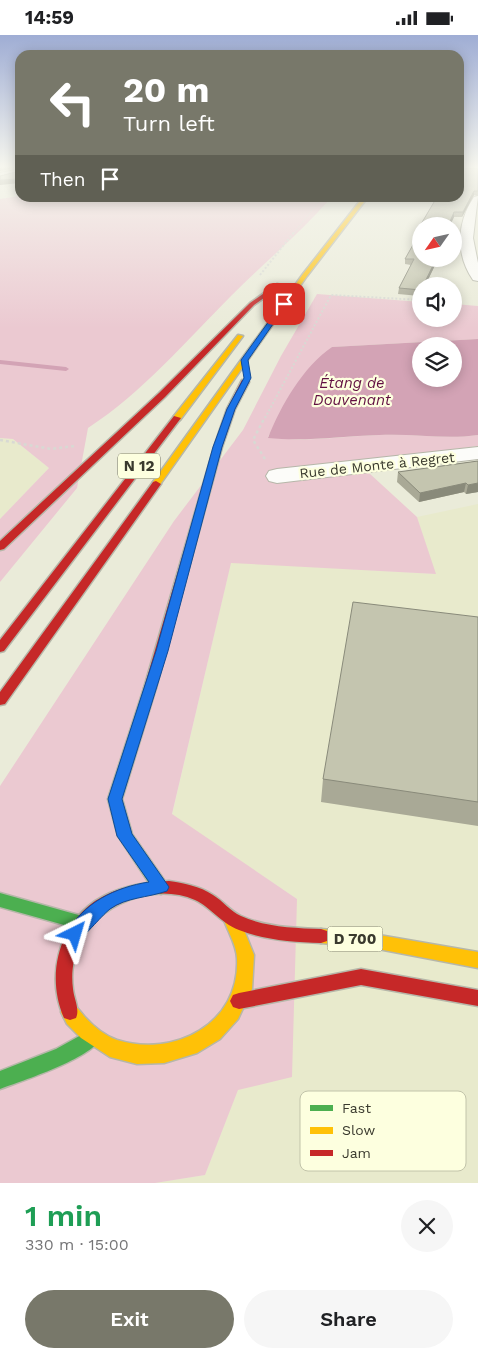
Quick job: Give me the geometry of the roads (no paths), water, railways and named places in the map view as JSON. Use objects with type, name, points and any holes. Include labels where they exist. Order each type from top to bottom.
[{"type":"main road","name":"N 12","points":[[0,701],[305,275],[348,221]]},
{"type":"main road","name":"N 12","points":[[0,547],[162,395],[252,303],[282,281],[0,647]]},
{"type":"main road","points":[[161,887],[125,836],[115,799],[162,651],[218,447],[231,409],[248,378],[244,360]]},
{"type":"main road","points":[[161,887],[181,889],[201,895],[218,906],[232,920],[242,938],[247,958],[246,979],[240,1001],[224,1024],[202,1042],[175,1053],[145,1057],[116,1051],[92,1038],[74,1019],[64,995],[63,969],[69,945],[82,923],[105,904],[132,891],[161,887]]},
{"type":"main road","points":[[0,900],[82,923]]},
{"type":"main road","name":"D 700","points":[[232,920],[274,934],[359,939],[478,960]]},
{"type":"main road","points":[[240,1001],[361,977],[478,998]]},
{"type":"main road","points":[[0,1080],[62,1056],[92,1038]]},
{"type":"street","points":[[469,221],[466,243],[478,277]]},
{"type":"street","name":"Rue de Monte à Regret","points":[[277,476],[478,453]]},
{"type":"water","name":"Étang de Douvenant","points":[[478,339],[478,435],[453,437],[391,435],[309,439],[268,438],[286,400],[302,376],[321,355],[332,347],[412,343],[412,387],[462,387],[462,340]]},
{"type":"waterway","points":[[0,362],[66,369]]}]
